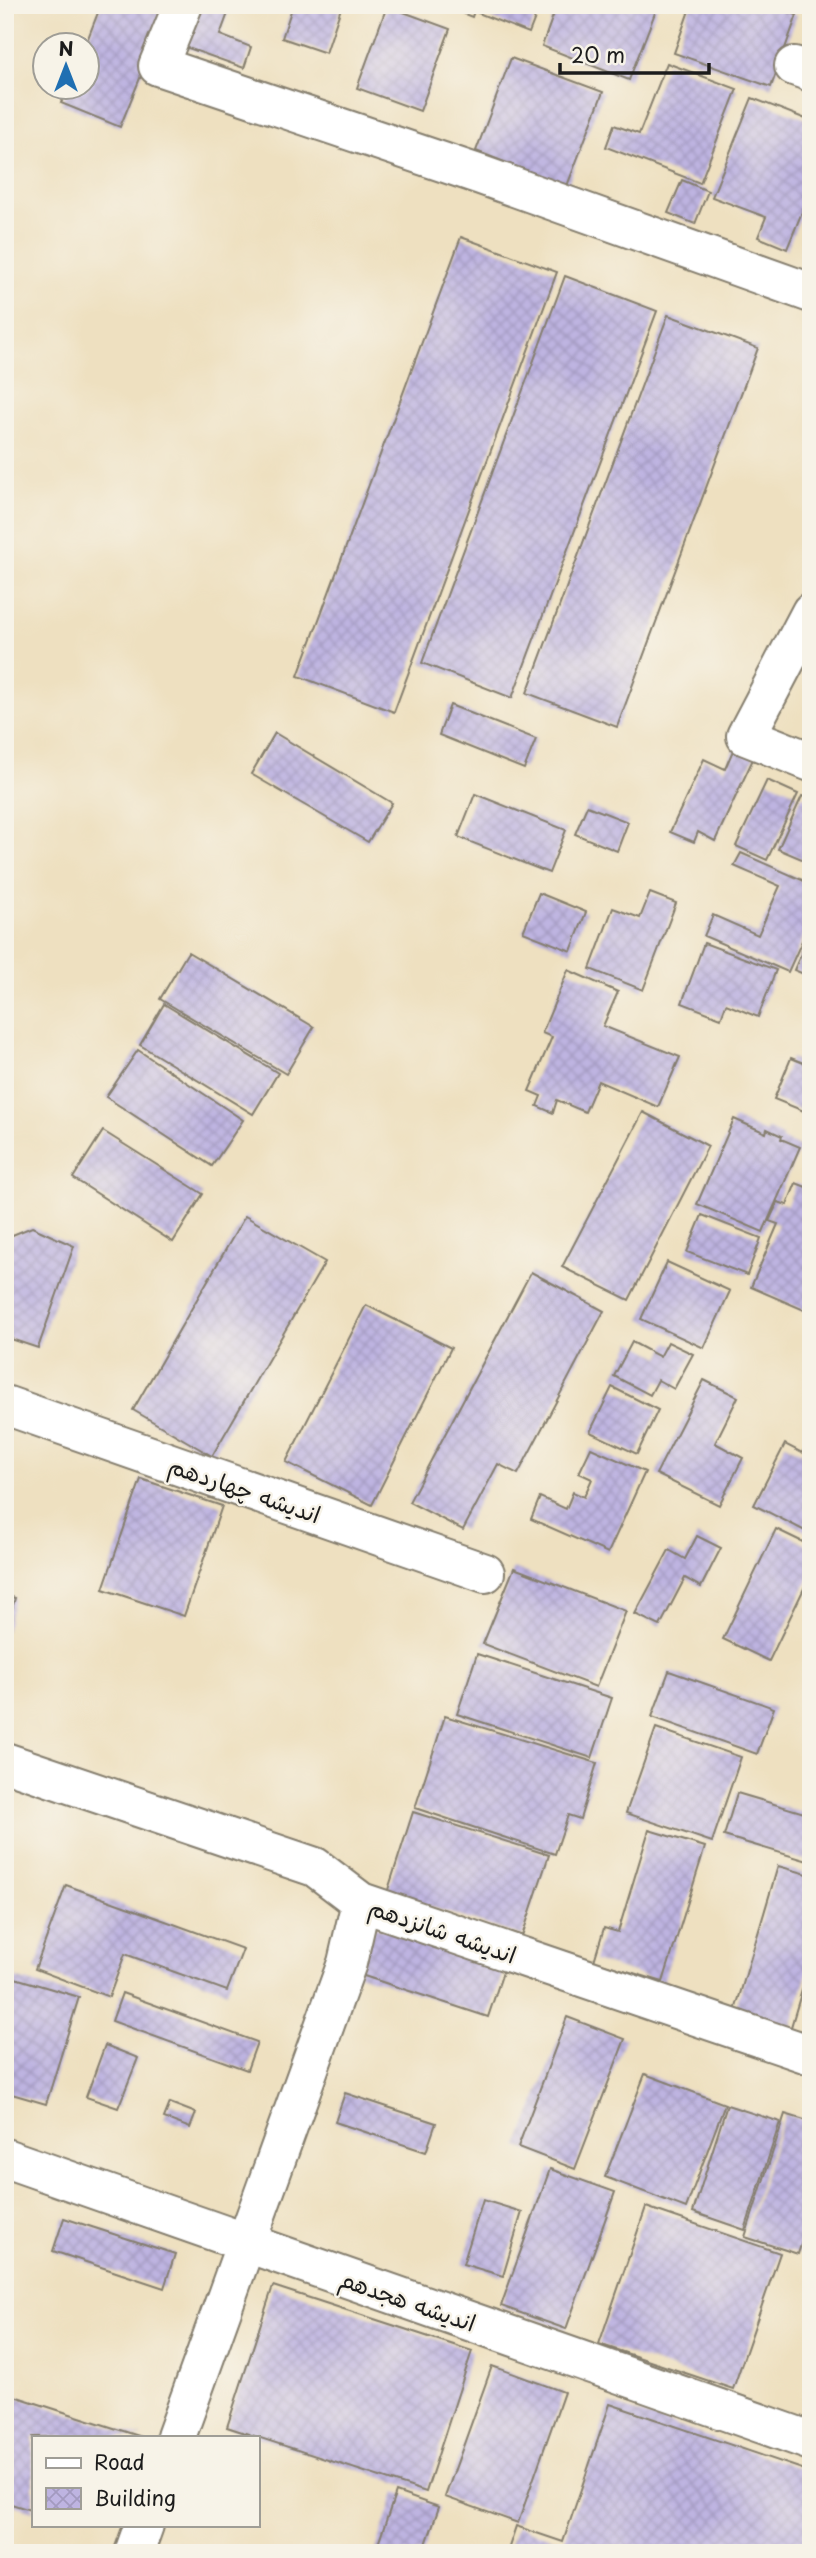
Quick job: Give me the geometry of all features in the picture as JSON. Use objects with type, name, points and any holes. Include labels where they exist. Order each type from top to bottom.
[{"type":"street","points":[[183,5],[158,66],[481,175],[811,293]]},
{"type":"street","points":[[811,612],[746,736],[811,762]]},
{"type":"street","name":"اندیشه چهاردهم","points":[[5,1405],[485,1573]]},
{"type":"street","name":"اندیشه شانزدهم","points":[[5,1762],[315,1867],[361,1902],[811,2055]]},
{"type":"street","points":[[176,2436],[347,1963],[361,1902]]},
{"type":"street","name":"اندیشه هجدهم","points":[[5,2158],[811,2441]]},
{"type":"street","points":[[134,2553],[144,2526]]},
{"type":"building","points":[[101,5],[170,5],[120,127],[61,103],[102,102],[102,32],[90,32]]},
{"type":"building","points":[[200,5],[231,5],[220,35],[251,47],[244,68],[185,47]]},
{"type":"building","points":[[293,5],[342,5],[326,53],[282,38]]},
{"type":"building","points":[[441,5],[476,5],[472,17]]},
{"type":"building","points":[[481,5],[540,5],[529,33],[478,13]]},
{"type":"building","points":[[557,5],[658,5],[629,80],[542,46]]},
{"type":"building","points":[[691,5],[769,5],[797,15],[771,87],[674,53]]},
{"type":"building","points":[[387,6],[450,29],[420,111],[357,88]]},
{"type":"building","points":[[511,58],[603,92],[567,186],[476,151]]},
{"type":"building","points":[[667,63],[737,89],[700,183],[606,147],[614,125],[639,134]]},
{"type":"building","points":[[752,98],[811,121],[811,190],[787,249],[758,237],[766,217],[712,197]]},
{"type":"building","points":[[682,180],[708,191],[695,224],[668,213]]},
{"type":"building","points":[[461,237],[557,272],[394,712],[298,676]]},
{"type":"building","points":[[565,276],[657,311],[512,698],[422,663]]},
{"type":"building","points":[[668,315],[758,348],[617,727],[527,693]]},
{"type":"building","points":[[450,705],[536,739],[524,769],[439,735]]},
{"type":"building","points":[[275,733],[392,803],[368,842],[251,774]]},
{"type":"building","points":[[734,748],[754,757],[715,841],[698,832],[694,842],[670,832],[704,759],[725,769]]},
{"type":"building","points":[[767,780],[798,794],[767,860],[736,846]]},
{"type":"building","points":[[475,794],[566,830],[549,873],[458,837]]},
{"type":"building","points":[[802,796],[811,800],[811,843],[804,860],[778,849]]},
{"type":"building","points":[[587,806],[628,822],[617,851],[575,834]]},
{"type":"building","points":[[741,853],[811,884],[811,921],[788,972],[704,936],[713,915],[758,935],[780,886],[734,866]]},
{"type":"building","points":[[539,893],[586,912],[571,951],[523,932]]},
{"type":"building","points":[[650,893],[676,903],[643,990],[590,969],[613,908],[640,918]]},
{"type":"building","points":[[811,931],[811,977],[794,970]]},
{"type":"building","points":[[704,943],[776,970],[758,1017],[726,1004],[721,1018],[682,1003]]},
{"type":"building","points":[[188,952],[314,1027],[286,1074],[160,999]]},
{"type":"building","points":[[568,970],[618,992],[603,1026],[680,1057],[658,1107],[598,1081],[585,1112],[557,1100],[553,1113],[537,1106],[541,1096],[529,1091],[552,1037],[542,1033]]},
{"type":"building","points":[[164,1004],[278,1073],[253,1114],[140,1045]]},
{"type":"building","points":[[138,1050],[243,1120],[212,1166],[106,1097]]},
{"type":"building","points":[[791,1058],[811,1066],[811,1114],[774,1099]]},
{"type":"building","points":[[643,1112],[708,1146],[629,1300],[562,1267]]},
{"type":"building","points":[[734,1119],[766,1133],[767,1129],[800,1147],[763,1232],[697,1204]]},
{"type":"building","points":[[103,1131],[203,1194],[173,1242],[73,1178]]},
{"type":"building","points":[[796,1183],[811,1189],[811,1313],[751,1287],[778,1224],[769,1221],[778,1202],[787,1205]]},
{"type":"building","points":[[702,1215],[761,1238],[747,1275],[687,1252]]},
{"type":"building","points":[[245,1216],[325,1262],[212,1456],[133,1410]]},
{"type":"building","points":[[32,1227],[74,1246],[38,1348],[5,1337],[5,1238]]},
{"type":"building","points":[[667,1262],[730,1291],[704,1348],[641,1319]]},
{"type":"building","points":[[531,1272],[604,1311],[518,1474],[498,1464],[463,1530],[409,1502]]},
{"type":"building","points":[[366,1305],[451,1348],[372,1505],[286,1462]]},
{"type":"building","points":[[632,1342],[660,1357],[668,1342],[693,1354],[674,1389],[658,1380],[650,1395],[614,1376]]},
{"type":"building","points":[[704,1380],[738,1397],[715,1443],[743,1458],[719,1505],[656,1474]]},
{"type":"building","points":[[612,1387],[658,1410],[637,1454],[590,1432]]},
{"type":"building","points":[[811,1437],[811,1534],[754,1505],[785,1444],[802,1453]]},
{"type":"building","points":[[591,1448],[645,1472],[608,1553],[531,1519],[540,1497],[566,1509],[573,1492],[584,1497],[592,1479],[579,1473]]},
{"type":"building","points":[[141,1479],[222,1506],[184,1616],[103,1589]]},
{"type":"building","points":[[776,1529],[811,1546],[811,1574],[769,1661],[723,1639]]},
{"type":"building","points":[[697,1536],[721,1548],[701,1587],[685,1578],[660,1626],[635,1614],[669,1550],[685,1559]]},
{"type":"building","points":[[514,1568],[626,1611],[596,1687],[483,1644]]},
{"type":"building","points":[[5,1595],[15,1598],[6,1631],[5,1631]]},
{"type":"building","points":[[477,1654],[612,1698],[592,1758],[457,1714]]},
{"type":"building","points":[[669,1671],[774,1708],[757,1754],[652,1717]]},
{"type":"building","points":[[445,1716],[597,1763],[580,1819],[568,1815],[555,1854],[415,1808]]},
{"type":"building","points":[[656,1728],[741,1757],[712,1842],[626,1813]]},
{"type":"building","points":[[737,1793],[811,1815],[811,1862],[724,1836]]},
{"type":"building","points":[[413,1812],[549,1855],[522,1936],[387,1893]]},
{"type":"building","points":[[649,1830],[705,1847],[663,1982],[594,1961],[604,1928],[618,1932]]},
{"type":"building","points":[[778,1866],[811,1875],[811,1960],[788,2037],[732,2021]]},
{"type":"building","points":[[66,1885],[243,1949],[227,1991],[125,1954],[109,1997],[35,1969]]},
{"type":"building","points":[[374,1926],[504,1969],[488,2017],[358,1974]]},
{"type":"building","points":[[5,1975],[79,1997],[46,2104],[5,2092]]},
{"type":"building","points":[[122,1993],[257,2042],[247,2070],[112,2021]]},
{"type":"building","points":[[567,2017],[625,2039],[575,2169],[518,2147]]},
{"type":"building","points":[[105,2045],[138,2058],[118,2108],[86,2097]]},
{"type":"building","points":[[645,2074],[725,2104],[686,2208],[605,2177]]},
{"type":"building","points":[[345,2093],[436,2123],[426,2152],[335,2122]]},
{"type":"building","points":[[170,2103],[196,2113],[190,2128],[164,2118]]},
{"type":"building","points":[[727,2105],[780,2122],[745,2230],[693,2212]]},
{"type":"building","points":[[785,2114],[811,2122],[811,2213],[798,2254],[745,2237]]},
{"type":"building","points":[[550,2169],[615,2192],[566,2329],[501,2306]]},
{"type":"building","points":[[483,2200],[522,2212],[503,2276],[463,2264]]},
{"type":"building","points":[[646,2207],[780,2253],[733,2389],[599,2344]]},
{"type":"building","points":[[64,2218],[175,2254],[164,2288],[53,2251]]},
{"type":"building","points":[[273,2286],[472,2351],[426,2492],[227,2427]]},
{"type":"building","points":[[492,2366],[564,2392],[518,2523],[445,2497]]},
{"type":"building","points":[[8,2394],[139,2436],[32,2436],[32,2511],[5,2502],[5,2403]]},
{"type":"building","points":[[610,2404],[811,2472],[811,2553],[507,2553],[516,2526],[563,2542]]},
{"type":"building","points":[[396,2492],[439,2507],[423,2553],[375,2553]]}]
